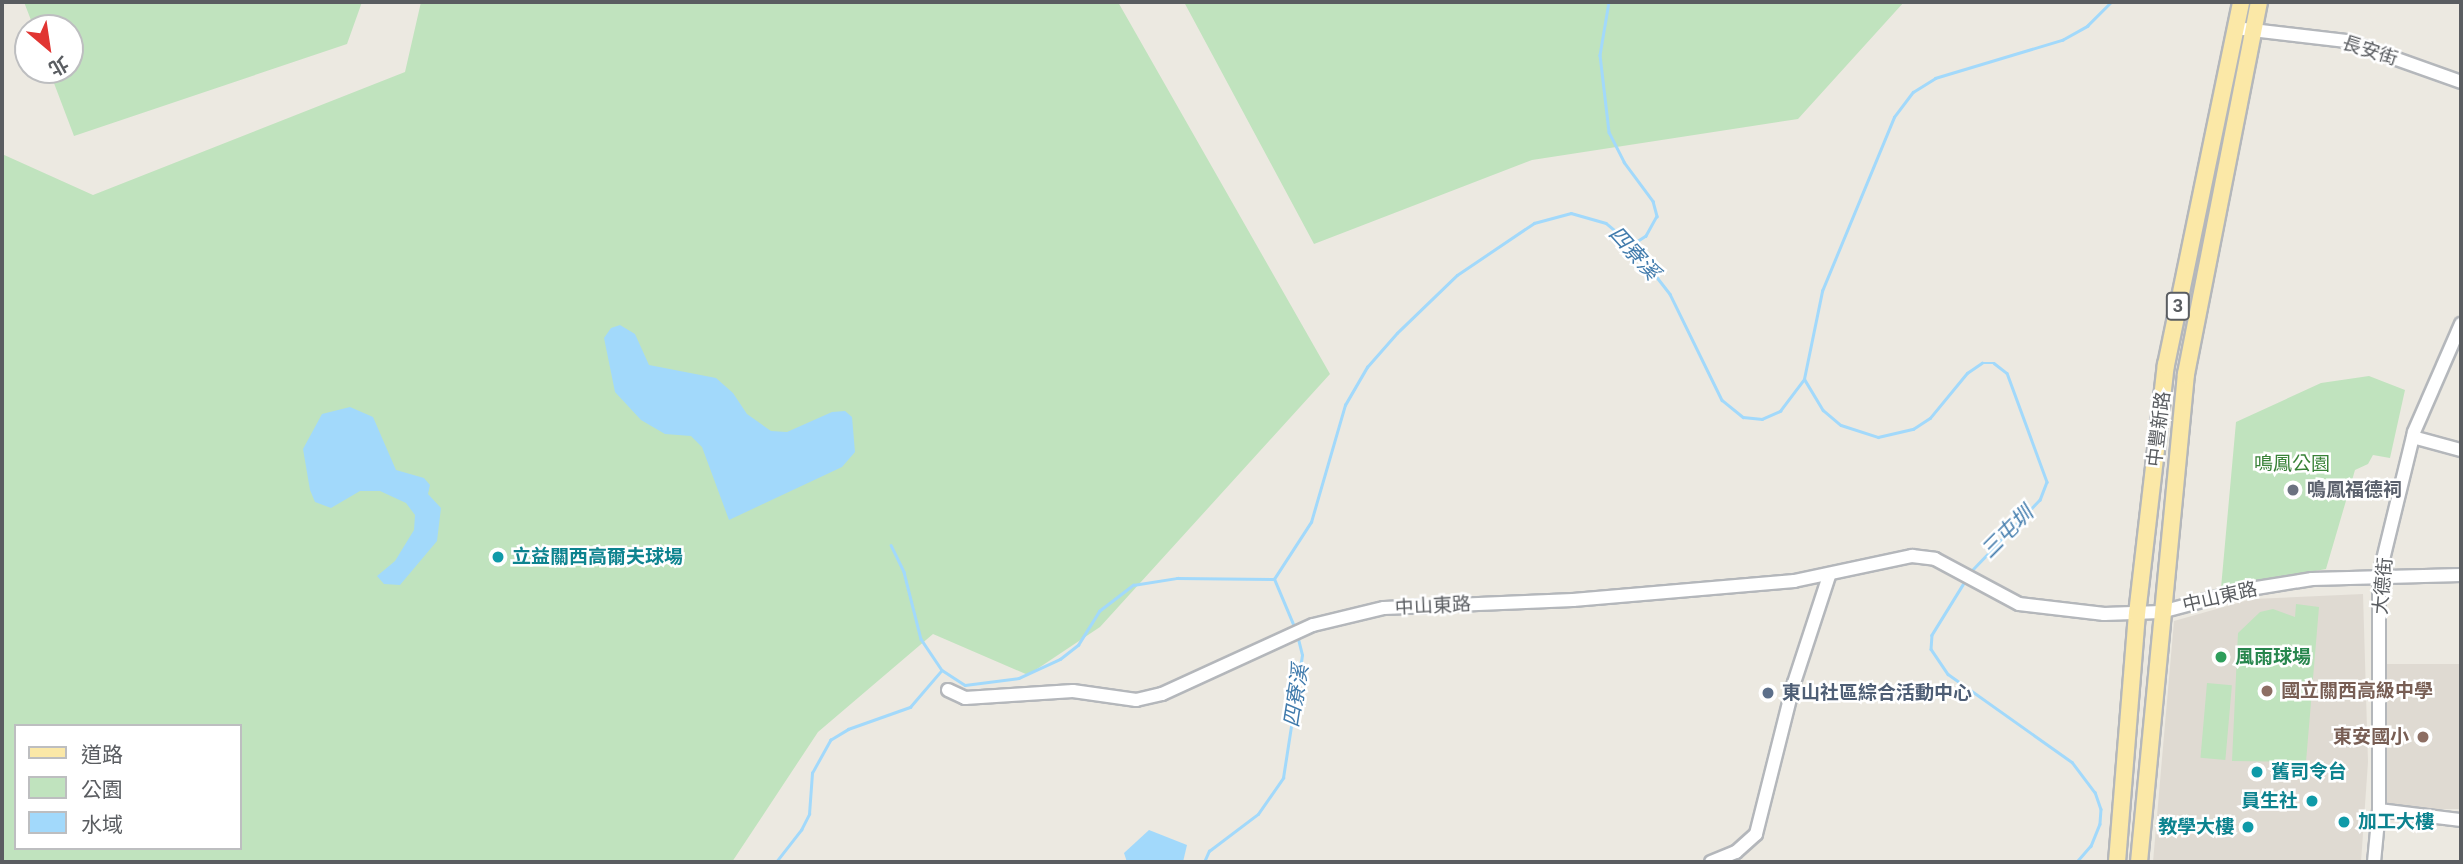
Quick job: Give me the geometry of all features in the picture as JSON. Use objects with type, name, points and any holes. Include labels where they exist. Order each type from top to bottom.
[{"type":"main road","name":"中豐新路","points":[[2117,862],[2137,614],[2166,365],[2241,2]]},
{"type":"main road","name":"中豐新路","points":[[2138,862],[2186,374],[2259,2]]},
{"type":"street","name":"長安街","points":[[2235,28],[2346,41],[2461,82]]},
{"type":"street","name":"大德街","points":[[2374,862],[2379,810],[2379,576],[2413,437],[2427,393],[2461,324]]},
{"type":"street","points":[[2413,437],[2461,450]]},
{"type":"street","name":"中山東路","points":[[948,690],[965,698],[1073,691],[1136,700],[1161,694],[1313,625],[1384,608],[1573,600],[1829,576],[1912,556],[1934,559],[1982,588],[2019,604],[2137,614],[2161,611],[2244,590],[2312,579],[2461,575]]},
{"type":"street","points":[[1711,862],[1737,852],[1756,834],[1794,683],[1829,576]]},
{"type":"street","points":[[2379,810],[2461,820]]},
{"type":"shaded area","name":"國立關西高級中學","points":[[2363,594],[2368,762],[2361,862],[2153,862],[2174,621],[2252,599]]},
{"type":"shaded area","name":"東安國小","points":[[2385,664],[2461,664],[2461,809],[2385,809]]},
{"type":"green space","points":[[24,2],[362,2],[347,44],[74,136],[54,84],[84,84],[84,14],[29,14]]},
{"type":"green space","name":"立益關西高爾夫球場","points":[[421,2],[1118,2],[1330,374],[1100,627],[1028,675],[933,634],[818,732],[732,862],[2,862],[2,154],[93,195],[405,72]]},
{"type":"green space","points":[[1184,2],[1904,2],[1798,119],[1532,160],[1314,244]]},
{"type":"green space","name":"鳴鳳公園","points":[[2369,376],[2405,390],[2390,458],[2373,455],[2368,464],[2355,470],[2326,569],[2221,588],[2236,422],[2321,383]]},
{"type":"green space","points":[[2296,604],[2319,607],[2306,762],[2232,761],[2238,633],[2260,612],[2273,609],[2295,617]]},
{"type":"green space","points":[[2207,683],[2232,685],[2225,760],[2200,758]]},
{"type":"water","points":[[620,325],[635,334],[649,365],[716,378],[733,393],[747,414],[771,431],[787,432],[832,412],[845,411],[852,417],[855,452],[842,467],[729,520],[702,447],[691,436],[665,434],[641,420],[615,392],[604,338],[611,328]]},
{"type":"water","points":[[350,407],[373,417],[396,470],[424,478],[430,485],[428,494],[441,508],[437,541],[400,585],[384,584],[377,576],[395,561],[414,530],[415,515],[406,503],[380,491],[360,491],[331,508],[315,502],[310,490],[303,449],[322,414]]},
{"type":"water","points":[[1149,830],[1187,845],[1183,862],[1127,862],[1124,853]]},
{"type":"waterway","points":[[1609,2],[1600,55],[1609,132],[1624,162],[1653,201],[1657,216],[1646,236],[1632,245]]},
{"type":"waterway","name":"四寮溪","points":[[1295,629],[1274,579],[1311,522],[1345,405],[1367,367],[1397,333],[1457,275],[1534,223],[1571,213],[1606,223],[1632,245],[1670,294],[1722,400],[1743,417],[1762,419],[1780,411],[1804,379],[1822,291],[1894,117],[1913,92],[1935,78],[2062,40],[2087,26],[2111,2]]},
{"type":"waterway","name":"三屯圳","points":[[1805,380],[1823,410],[1841,425],[1878,437],[1913,429],[1930,418],[1967,373],[1982,363],[1994,363],[2007,373],[2047,482],[2040,500],[1969,574]]},
{"type":"waterway","points":[[891,545],[904,572],[921,639],[942,670],[965,685],[1019,678],[1060,659],[1078,645],[1099,611],[1133,585],[1177,578],[1274,579]]},
{"type":"waterway","name":"三屯圳","points":[[1966,580],[1932,635],[1931,649],[1948,674],[2072,762],[2095,792],[2101,809],[2100,824],[2091,846],[2077,862]]},
{"type":"waterway","name":"四寮溪","points":[[1204,862],[1209,851],[1258,814],[1283,778],[1302,655],[1297,635]]},
{"type":"waterway","points":[[776,862],[801,830],[809,814],[812,773],[830,740],[848,729],[910,707],[941,671]]},
{"type":"place","name":"鳴鳳福德祠","points":[[2293,490]]},
{"type":"place","name":"立益關西高爾夫球場","points":[[498,557]]},
{"type":"place","name":"風雨球場","points":[[2221,657]]},
{"type":"place","name":"國立關西高級中學","points":[[2267,691]]},
{"type":"place","name":"東山社區綜合活動中心","points":[[1768,693]]},
{"type":"place","name":"東安國小","points":[[2423,737]]},
{"type":"place","name":"舊司令台","points":[[2257,772]]},
{"type":"place","name":"員生社","points":[[2312,801]]},
{"type":"place","name":"加工大樓","points":[[2344,822]]},
{"type":"place","name":"教學大樓","points":[[2248,827]]}]
